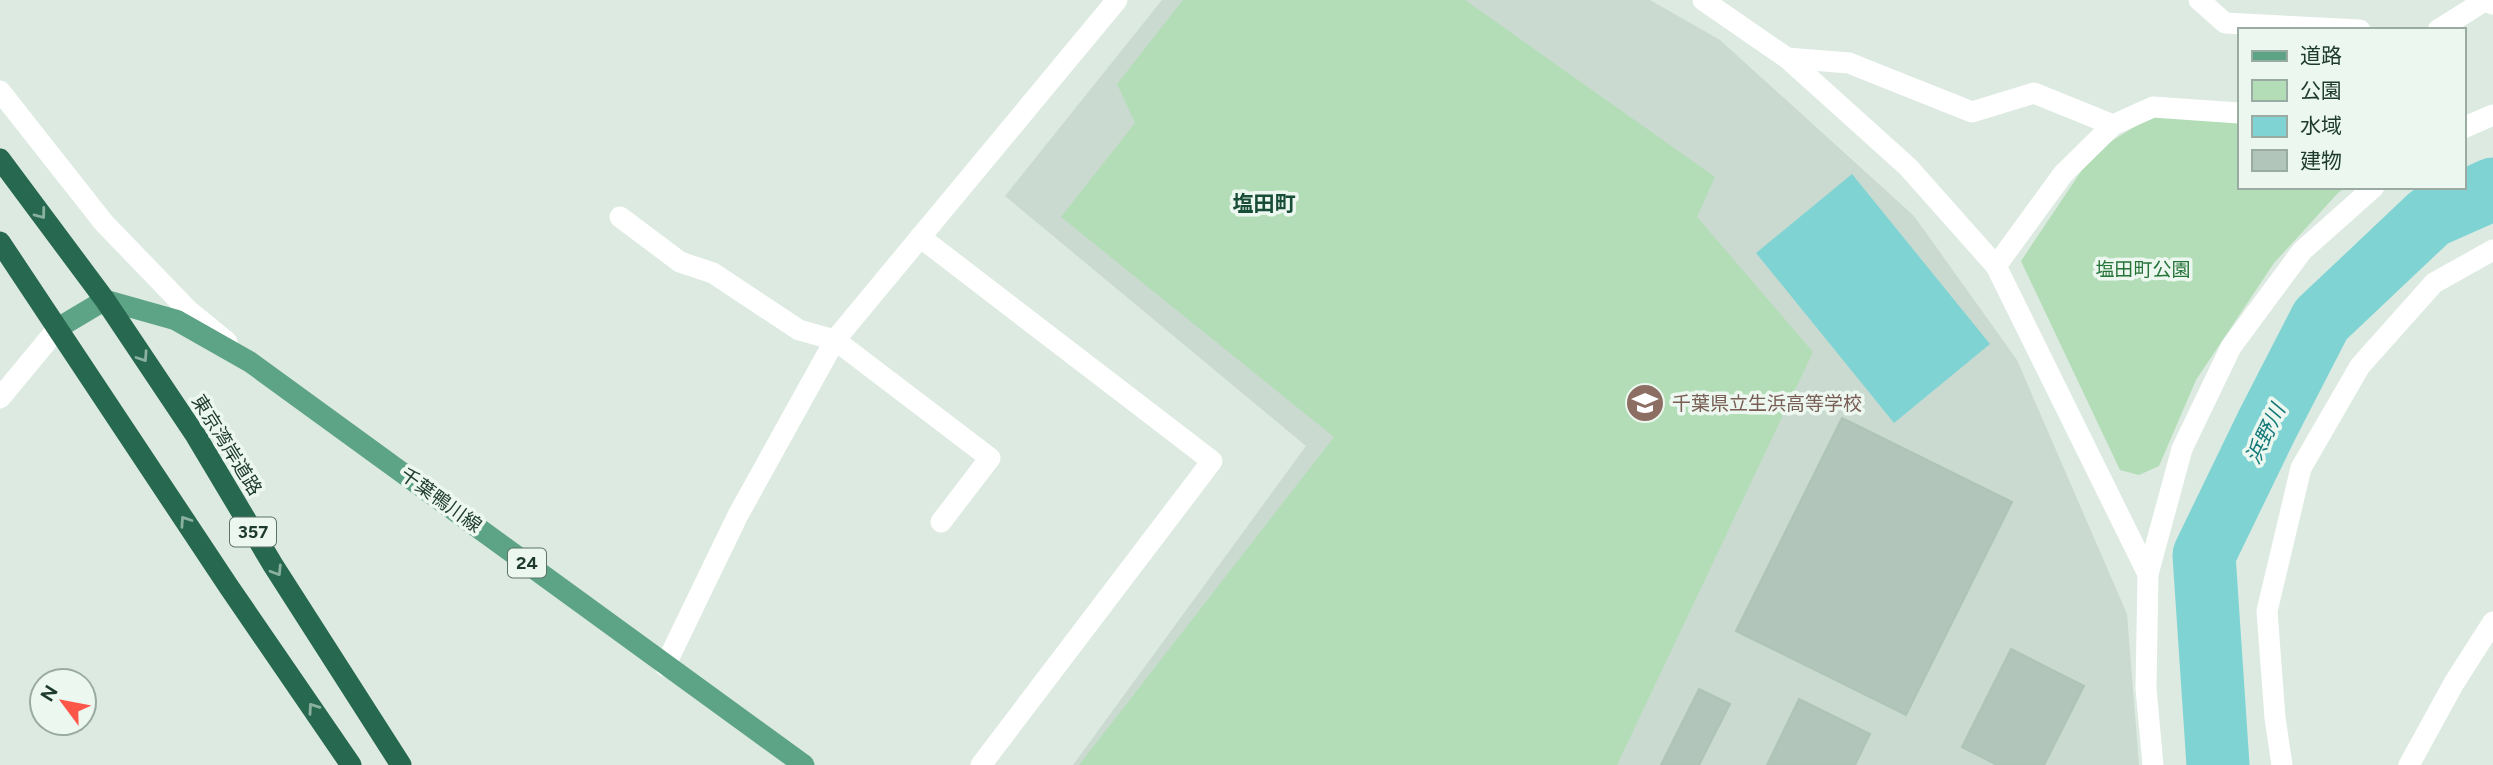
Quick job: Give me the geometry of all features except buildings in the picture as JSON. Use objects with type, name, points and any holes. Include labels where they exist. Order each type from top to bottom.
[{"type":"highway","name":"東京湾岸道路","points":[[0,159],[105,300],[196,436],[273,565],[401,765]]},
{"type":"highway","name":"357","points":[[0,242],[351,765]]},
{"type":"main road","name":"千葉鴨川線","points":[[105,300],[176,320],[250,362],[804,765]]},
{"type":"main road","points":[[58,328],[105,300]]},
{"type":"street","points":[[665,666],[738,515],[835,340],[1117,0]]},
{"type":"street","points":[[1703,0],[1787,58],[1908,166],[1996,266],[2148,573]]},
{"type":"street","points":[[2199,0],[2225,23],[2321,28]]},
{"type":"street","points":[[2442,28],[2487,2]]},
{"type":"street","points":[[1787,58],[1849,63],[1972,112],[2034,93],[2113,125]]},
{"type":"street","points":[[5,97],[104,223],[136,258],[189,311],[250,362]]},
{"type":"street","points":[[1996,266],[2063,174],[2113,125],[2153,107],[2238,113]]},
{"type":"street","points":[[2465,127],[2493,116]]},
{"type":"street","points":[[2153,765],[2146,688],[2148,573],[2182,449],[2231,347],[2302,251],[2372,189]]},
{"type":"street","points":[[620,217],[680,262],[713,272],[799,330],[835,340],[990,458],[941,522]]},
{"type":"street","points":[[920,237],[1212,461],[981,765]]},
{"type":"street","points":[[2282,765],[2275,718],[2267,611],[2301,468],[2360,366],[2434,283],[2493,250]]},
{"type":"street","points":[[0,398],[58,328]]},
{"type":"street","points":[[2409,765],[2454,683],[2493,622]]},
{"type":"shaded area","name":"千葉県立生浜高等学校","points":[[1162,0],[1650,0],[1720,40],[1914,216],[2017,360],[2127,614],[2139,765],[1073,765],[1306,446],[1005,196]]},
{"type":"green space","name":"千葉県立生浜高等学校","points":[[1183,0],[1465,0],[1715,177],[1697,217],[1813,352],[1617,765],[1079,765],[1334,437],[1061,217],[1135,123],[1117,84]]},
{"type":"green space","name":"塩田町公園","points":[[2152,116],[2238,122],[2238,189],[2343,189],[2274,263],[2196,380],[2159,466],[2139,475],[2120,470],[2021,261],[2094,152]]},
{"type":"water","points":[[1852,174],[1990,344],[1894,423],[1756,253]]},
{"type":"waterway","name":"浜野川","points":[[2218,765],[2204,555],[2321,320],[2430,217],[2493,189]]},
{"type":"place","name":"千葉県立生浜高等学校","points":[[1645,403]]},
{"type":"district","name":"塩田町","points":[[1264,203]]}]
